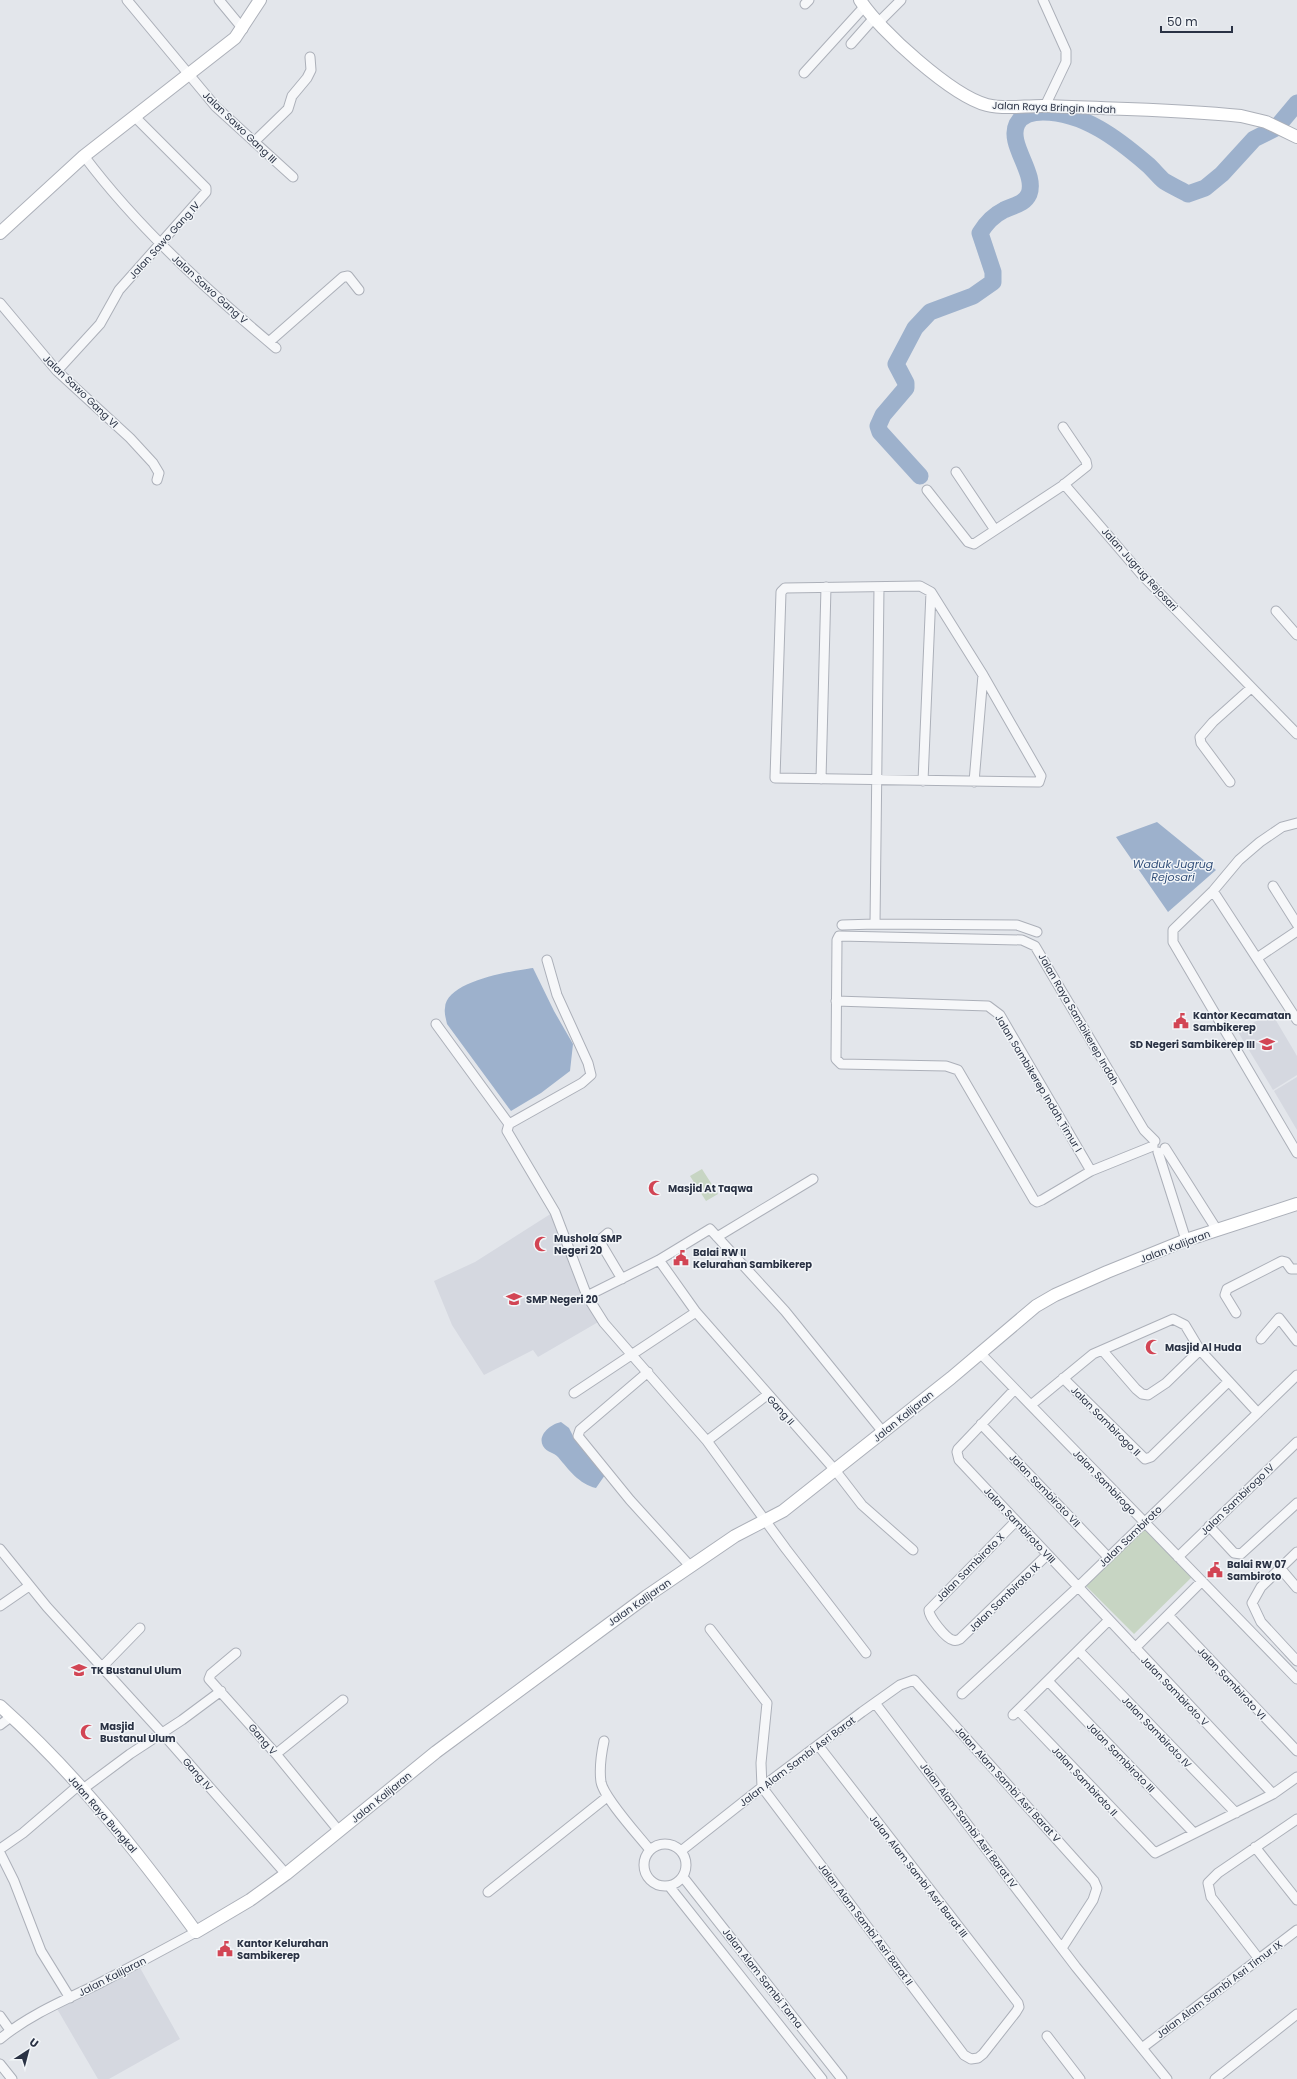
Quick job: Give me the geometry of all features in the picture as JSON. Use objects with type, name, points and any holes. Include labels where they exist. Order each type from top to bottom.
[{"type":"street","name":"Jalan Sawo Gang III","points":[[126,0],[216,107],[294,178]]},
{"type":"street","points":[[219,0],[243,29]]},
{"type":"street","points":[[0,233],[52,183],[84,156],[235,38],[243,29],[260,0]]},
{"type":"street","points":[[851,44],[902,0]]},
{"type":"street","points":[[1043,0],[1067,56],[1066,62],[1045,106]]},
{"type":"street","points":[[804,73],[862,4]]},
{"type":"street","name":"Jalan Raya Bringin Indah","points":[[862,4],[876,21],[925,66],[951,87],[971,98],[994,107],[1045,106],[1221,114],[1241,116],[1266,122],[1297,137]]},
{"type":"street","points":[[254,142],[288,109],[292,96],[307,78],[311,70],[310,57]]},
{"type":"street","name":"Jalan Sawo Gang IV","points":[[57,371],[100,324],[119,290],[161,244],[206,190],[134,116]]},
{"type":"street","name":"Jalan Sawo Gang V","points":[[84,156],[108,188],[161,244],[276,348]]},
{"type":"street","points":[[269,342],[343,277],[348,276],[359,290]]},
{"type":"street","name":"Jalan Sawo Gang VI","points":[[0,303],[57,371],[130,438],[153,463],[159,473],[157,480]]},
{"type":"street","points":[[928,490],[968,542],[974,544],[1064,484],[1084,468],[1087,463],[1063,427]]},
{"type":"street","points":[[956,472],[995,530]]},
{"type":"street","name":"Jalan Jugrug Rejosari","points":[[1064,484],[1142,575],[1297,734]]},
{"type":"street","points":[[920,586],[931,592],[983,675],[1041,778],[1036,784],[775,778],[780,592],[785,588],[879,587],[920,586]]},
{"type":"street","points":[[821,779],[826,587]]},
{"type":"street","points":[[875,924],[875,780],[879,587]]},
{"type":"street","points":[[923,781],[931,592]]},
{"type":"street","points":[[1276,611],[1297,635]]},
{"type":"street","points":[[974,782],[983,675]]},
{"type":"street","points":[[1230,782],[1201,744],[1200,737],[1213,722],[1251,688]]},
{"type":"street","points":[[1297,823],[1282,827],[1267,836],[1239,860],[1213,891],[1173,930],[1173,942],[1297,1153]]},
{"type":"street","points":[[1273,886],[1297,924]]},
{"type":"street","points":[[1213,891],[1297,1020]]},
{"type":"street","points":[[952,924],[952,938]]},
{"type":"street","points":[[842,925],[1017,925],[1037,932]]},
{"type":"street","points":[[1257,958],[1297,931]]},
{"type":"street","name":"Jalan Raya Sambikerep Indah","points":[[836,1001],[837,940],[839,936],[843,934],[1022,940],[1036,946],[1144,1130],[1158,1147]]},
{"type":"street","points":[[547,960],[557,995],[588,1063],[591,1075],[582,1083],[509,1124],[507,1131],[555,1212],[587,1296],[604,1323],[707,1441],[764,1520],[866,1653]]},
{"type":"street","points":[[836,1001],[837,1061],[841,1064],[946,1066],[958,1070],[1034,1200],[1037,1202],[1091,1171],[1158,1147]]},
{"type":"street","name":"Jalan Sambikerep Indah Timur I","points":[[836,1001],[988,1006],[993,1008],[1000,1015],[1091,1171]]},
{"type":"street","points":[[436,1024],[509,1124]]},
{"type":"street","points":[[1158,1147],[1217,1230]]},
{"type":"street","points":[[1158,1147],[1186,1240]]},
{"type":"street","points":[[717,1237],[812,1179]]},
{"type":"street","name":"Jalan Kalijaran","points":[[0,2039],[10,2030],[135,1966],[250,1900],[286,1874],[467,1728],[601,1629],[735,1536],[783,1511],[883,1432],[1036,1306],[1055,1295],[1186,1240],[1297,1204]]},
{"type":"street","points":[[587,1296],[659,1260],[710,1229],[784,1311],[883,1432]]},
{"type":"street","points":[[608,1232],[600,1242],[622,1279]]},
{"type":"street","name":"Gang II","points":[[659,1260],[696,1312],[767,1395],[835,1470],[862,1505],[913,1550]]},
{"type":"street","points":[[1236,1313],[1225,1295],[1227,1289],[1282,1261],[1292,1268],[1297,1269]]},
{"type":"street","points":[[574,1393],[696,1312]]},
{"type":"street","points":[[1261,1339],[1277,1318],[1279,1318],[1297,1341]]},
{"type":"street","points":[[1031,1405],[1089,1356],[1174,1319],[1179,1321],[1189,1330],[1200,1350],[1258,1413]]},
{"type":"street","points":[[1103,1351],[1136,1389],[1142,1394],[1148,1395],[1166,1383],[1200,1350]]},
{"type":"street","name":"Jalan Sambirogo","points":[[980,1353],[1297,1679]]},
{"type":"street","points":[[648,1372],[580,1430],[578,1436],[630,1500],[690,1566]]},
{"type":"street","name":"Jalan Sambiroto","points":[[962,1694],[1078,1587],[1297,1375]]},
{"type":"street","name":"Jalan Sambirogo II","points":[[1063,1378],[1141,1457],[1145,1459],[1152,1457],[1228,1382]]},
{"type":"street","points":[[981,1424],[1015,1389]]},
{"type":"street","points":[[707,1441],[767,1395]]},
{"type":"street","name":"Jalan Sambiroto VIII","points":[[981,1424],[957,1452],[962,1463],[1078,1587]]},
{"type":"street","name":"Jalan Sambiroto VII","points":[[981,1424],[1108,1557]]},
{"type":"street","name":"Jalan Sambirogo IV","points":[[1178,1557],[1297,1442]]},
{"type":"street","points":[[1209,1526],[1234,1553],[1240,1554],[1297,1503]]},
{"type":"street","name":"Jalan Sambiroto X","points":[[960,1639],[954,1641],[948,1638],[929,1616],[929,1610],[932,1604],[1016,1521]]},
{"type":"street","name":"Gang IV","points":[[0,1549],[29,1586],[162,1733],[286,1874]]},
{"type":"street","points":[[1297,1552],[1261,1587],[1252,1603],[1261,1622],[1297,1661]]},
{"type":"street","name":"Jalan Sambiroto IX","points":[[960,1639],[1047,1555]]},
{"type":"street","points":[[1280,1568],[1297,1588]]},
{"type":"street","points":[[1135,1648],[1202,1581]]},
{"type":"street","points":[[0,1606],[29,1586]]},
{"type":"street","name":"Jalan Sambiroto V","points":[[1078,1587],[1273,1794]]},
{"type":"street","name":"Jalan Sambiroto VI","points":[[1168,1615],[1297,1751]]},
{"type":"street","name":"Jalan Sambiroto II","points":[[1109,1620],[1015,1712],[1152,1852],[1158,1853],[1194,1834]]},
{"type":"street","points":[[102,1668],[140,1628]]},
{"type":"street","points":[[710,1629],[767,1703],[761,1763],[762,1787]]},
{"type":"street","name":"Jalan Sambiroto IV","points":[[1079,1651],[1236,1813]]},
{"type":"street","name":"Gang V","points":[[236,1653],[209,1677],[276,1754],[339,1831]]},
{"type":"street","name":"Jalan Alam Sambi Asri Barat","points":[[681,1851],[762,1787],[900,1684],[910,1680],[918,1682]]},
{"type":"street","name":"Jalan Sambiroto III","points":[[1048,1680],[1194,1834]]},
{"type":"street","name":"Jalan Alam Sambi Asri Barat V","points":[[918,1682],[1094,1881],[1097,1888],[1093,1900],[1064,1950]]},
{"type":"street","points":[[0,1849],[23,1834],[81,1787],[188,1717],[221,1691]]},
{"type":"street","points":[[276,1754],[343,1700]]},
{"type":"street","name":"Jalan Alam Sambi Asri Barat IV","points":[[875,1703],[1076,1967],[1167,2079]]},
{"type":"street","name":"Jalan Raya Bungkal","points":[[0,1706],[12,1716],[81,1787],[150,1869],[196,1932]]},
{"type":"street","points":[[0,1725],[12,1716]]},
{"type":"street","points":[[604,1741],[600,1774],[601,1784],[607,1797],[650,1850]]},
{"type":"street","name":"Jalan Alam Sambi Asri Barat III","points":[[818,1745],[1018,2003],[1019,2007],[984,2054],[978,2058],[971,2059]]},
{"type":"street","points":[[1194,1834],[1273,1794],[1297,1777]]},
{"type":"street","name":"Jalan Alam Sambi Asri Barat II","points":[[762,1787],[964,2055],[971,2059]]},
{"type":"street","points":[[488,1892],[607,1797]]},
{"type":"street","points":[[1259,1959],[1210,1896],[1207,1888],[1209,1880],[1297,1819]]},
{"type":"street","points":[[669,1844],[681,1851],[686,1859],[686,1868],[683,1877],[679,1881],[669,1886],[657,1884],[647,1876],[644,1862],[650,1850],[656,1846],[669,1844]]},
{"type":"street","points":[[1255,1847],[1297,1900]]},
{"type":"street","points":[[0,1853],[14,1881],[41,1951],[70,1998]]},
{"type":"street","name":"Jalan Alam Sambi Tama","points":[[683,1877],[842,2079]]},
{"type":"street","name":"Jalan Alam Sambi Tama","points":[[669,1886],[822,2079]]},
{"type":"street","name":"Jalan Alam Sambi Asri Timur IX","points":[[1142,2048],[1297,1930]]},
{"type":"street","points":[[1215,2079],[1297,2014]]},
{"type":"street","points":[[0,2016],[10,2030]]},
{"type":"street","points":[[1047,2036],[1080,2079]]},
{"type":"street","points":[[0,2064],[12,2079]]},
{"type":"shaded area","name":"SD Negeri Sambikerep III","points":[[1271,1012],[1297,1056],[1297,1075],[1273,1090],[1238,1032]]},
{"type":"shaded area","points":[[1297,1077],[1297,1130],[1274,1091]]},
{"type":"shaded area","name":"SMP Negeri 20","points":[[552,1213],[600,1321],[538,1357],[533,1350],[484,1375],[452,1325],[434,1281],[475,1262]]},
{"type":"shaded area","points":[[139,1966],[180,2039],[109,2079],[98,2079],[56,2007]]},
{"type":"green space","points":[[702,1169],[718,1194],[706,1201],[690,1176]]},
{"type":"green space","points":[[1144,1522],[1195,1574],[1134,1634],[1082,1582]]},
{"type":"water","name":"Waduk Jugrug Rejosari","points":[[1157,822],[1216,870],[1168,912],[1116,837]]},
{"type":"water","points":[[533,968],[554,1011],[573,1044],[570,1071],[541,1093],[511,1111],[447,1024],[445,1008],[448,999],[456,991],[468,984],[496,975]]},
{"type":"water","points":[[561,1422],[569,1428],[575,1440],[604,1471],[605,1475],[596,1488],[579,1480],[556,1455],[546,1450],[543,1446],[543,1434],[553,1425]]},
{"type":"waterway","points":[[920,476],[880,432],[878,426],[883,415],[906,388],[906,383],[896,364],[915,328],[930,312],[973,296],[993,282],[993,272],[980,233],[1000,212],[1021,203],[1029,194],[1029,177],[1016,140],[1015,132],[1017,124],[1022,118],[1035,112],[1043,112],[1058,113],[1086,122],[1124,145],[1164,181],[1188,194],[1205,188],[1222,174],[1254,139],[1276,128],[1297,103]]},
{"type":"place","name":"Kantor Kecamatan Sambikerep","points":[[1181,1021]]},
{"type":"place","name":"SD Negeri Sambikerep III","points":[[1267,1044]]},
{"type":"place","name":"Masjid At Taqwa","points":[[656,1188]]},
{"type":"place","name":"Mushola SMP Negeri 20","points":[[542,1244]]},
{"type":"place","name":"Balai RW II Kelurahan Sambikerep","points":[[681,1258]]},
{"type":"place","name":"SMP Negeri 20","points":[[514,1299]]},
{"type":"place","name":"Masjid Al Huda","points":[[1153,1347]]},
{"type":"place","name":"Balai RW 07 Sambiroto","points":[[1215,1570]]},
{"type":"place","name":"TK Bustanul Ulum","points":[[79,1670]]},
{"type":"place","name":"Masjid Bustanul Ulum","points":[[88,1732]]},
{"type":"place","name":"Kantor Kelurahan Sambikerep","points":[[225,1949]]}]
